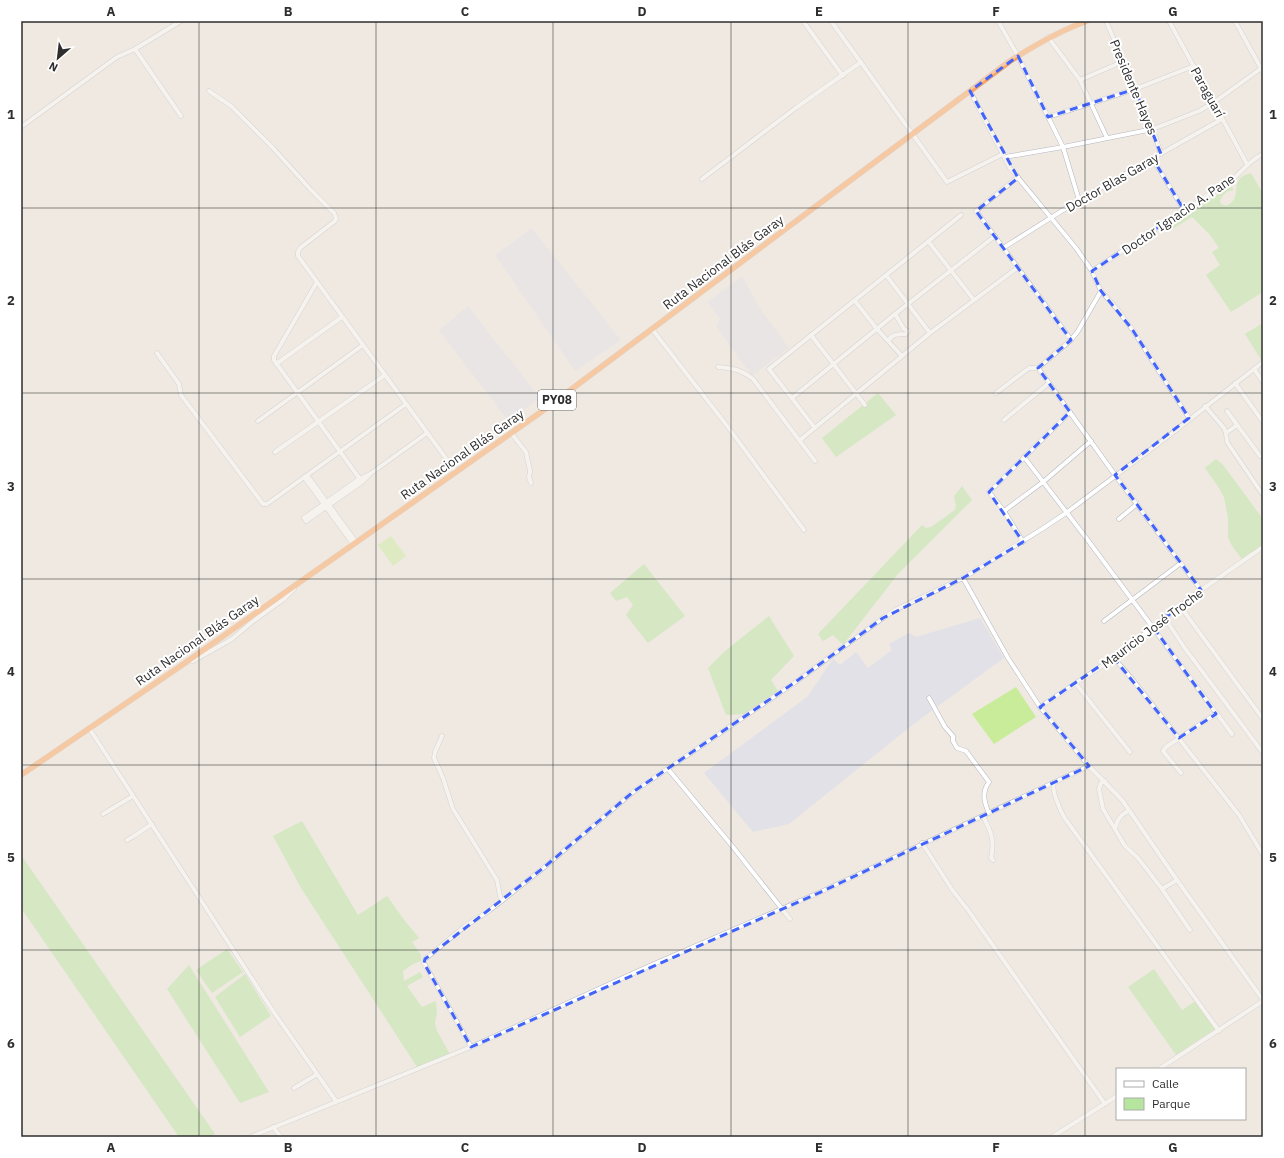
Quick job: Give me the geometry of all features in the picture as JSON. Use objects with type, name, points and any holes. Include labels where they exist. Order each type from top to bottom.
[{"type":"highway","name":"Ruta Nacional Blás Garay","points":[[21,775],[185,662],[511,433],[912,133],[1018,56],[1048,37],[1087,21]]},
{"type":"street","points":[[21,127],[116,57],[135,49],[181,21]]},
{"type":"street","points":[[803,21],[843,76]]},
{"type":"street","points":[[831,21],[947,182],[1004,156],[1063,147],[1153,129],[1213,103],[1262,69],[1235,21]]},
{"type":"street","points":[[998,21],[1018,56],[1063,147],[1079,200]]},
{"type":"street","name":"Presidente Hayes","points":[[1106,21],[1153,129],[1161,154]]},
{"type":"street","name":"Paraguarí","points":[[1169,21],[1247,164]]},
{"type":"street","points":[[1048,37],[1080,80],[1107,138]]},
{"type":"street","points":[[135,49],[182,116]]},
{"type":"street","points":[[1080,80],[1124,61]]},
{"type":"street","points":[[702,179],[797,107],[861,62]]},
{"type":"street","points":[[1048,117],[1135,89],[1194,66]]},
{"type":"street","points":[[209,91],[231,106],[334,213],[336,218],[335,221],[300,248],[298,256],[456,472]]},
{"type":"street","points":[[970,91],[1004,156],[1018,178],[1052,217],[1076,248],[1092,271],[1101,291],[1132,329],[1189,418]]},
{"type":"street","name":"Doctor Blas Garay","points":[[1003,248],[1079,200],[1222,119]]},
{"type":"street","name":"Doctor Ignacio A. Pane","points":[[1092,271],[1234,178],[1247,164],[1263,154]]},
{"type":"street","points":[[1153,159],[1184,210]]},
{"type":"street","points":[[1018,178],[976,211],[1071,340]]},
{"type":"street","points":[[814,428],[769,369],[961,215]]},
{"type":"street","points":[[792,398],[895,314],[995,236]]},
{"type":"street","points":[[928,241],[974,300]]},
{"type":"street","points":[[800,440],[930,333],[1017,268]]},
{"type":"street","points":[[886,275],[930,333]]},
{"type":"street","points":[[317,282],[274,356],[274,360],[360,481]]},
{"type":"street","points":[[996,392],[1030,368],[1038,368],[1071,340],[1101,291]]},
{"type":"street","points":[[855,300],[877,329],[889,340],[902,356]]},
{"type":"street","points":[[889,340],[889,338],[896,334],[906,334],[908,331],[904,329],[895,314]]},
{"type":"street","points":[[276,364],[342,317]]},
{"type":"street","points":[[652,329],[728,427],[804,530]]},
{"type":"street","points":[[811,335],[865,405]]},
{"type":"street","points":[[258,421],[363,345]]},
{"type":"street","points":[[157,353],[179,384],[181,395],[263,504],[267,504],[406,404]]},
{"type":"street","points":[[471,1047],[424,963],[425,959],[464,927],[542,869],[633,792],[794,683],[897,609],[963,578],[1023,542],[1067,512],[1166,438],[1189,418],[1263,362]]},
{"type":"street","points":[[718,367],[734,369],[746,373],[753,379],[815,461]]},
{"type":"street","points":[[1038,368],[1115,475],[1201,590]]},
{"type":"street","points":[[1254,369],[1263,382]]},
{"type":"street","points":[[275,452],[385,375]]},
{"type":"street","points":[[1004,420],[1049,383]]},
{"type":"street","points":[[1235,383],[1263,422]]},
{"type":"street","points":[[1205,406],[1226,432],[1227,442],[1263,495]]},
{"type":"street","points":[[1227,411],[1260,456]]},
{"type":"street","points":[[1023,542],[1004,511],[989,492],[1070,412]]},
{"type":"street","points":[[1226,432],[1237,425]]},
{"type":"street","points":[[327,504],[306,521],[304,518],[360,481],[427,432]]},
{"type":"street","points":[[511,433],[526,452],[531,483]]},
{"type":"street","points":[[1004,511],[1043,482],[1091,441]]},
{"type":"street","points":[[1024,457],[1067,512],[1232,734]]},
{"type":"street","points":[[306,476],[355,543]]},
{"type":"street","points":[[1119,519],[1137,504]]},
{"type":"street","name":"Mauricio José Troche","points":[[1040,707],[1076,684],[1201,590],[1263,547]]},
{"type":"street","points":[[1104,621],[1181,563]]},
{"type":"street","points":[[963,578],[1008,658],[1040,707],[1089,766],[1122,800],[1263,1001],[1161,1068]]},
{"type":"street","points":[[1180,606],[1263,719]]},
{"type":"street","points":[[1165,618],[1184,647],[1263,753]]},
{"type":"street","points":[[1113,657],[1239,815],[1263,855]]},
{"type":"street","points":[[1076,684],[1130,752]]},
{"type":"street","points":[[929,698],[945,727],[953,736],[957,748],[966,751],[989,782],[985,787],[984,792],[986,807],[990,813]]},
{"type":"street","points":[[1181,773],[1163,751],[1166,747],[1216,714]]},
{"type":"street","points":[[89,728],[224,938],[316,1075],[336,1102]]},
{"type":"street","points":[[442,736],[434,752],[434,758],[443,778],[453,809],[497,880],[501,900]]},
{"type":"street","points":[[250,1137],[471,1047],[647,966],[782,907],[823,891],[922,843],[990,813],[1089,766]]},
{"type":"street","points":[[668,769],[782,907],[790,919]]},
{"type":"street","points":[[1104,781],[1101,783],[1099,789],[1102,809],[1125,846],[1138,858],[1162,889],[1190,930]]},
{"type":"street","points":[[1054,783],[1052,787],[1053,791],[1064,817],[1219,1031]]},
{"type":"street","points":[[103,814],[133,796]]},
{"type":"street","points":[[1115,829],[1116,822],[1120,816],[1128,810]]},
{"type":"street","points":[[983,816],[989,826],[991,834],[993,848],[991,858],[993,860]]},
{"type":"street","points":[[126,840],[152,824]]},
{"type":"street","points":[[922,843],[953,891],[1105,1104]]},
{"type":"street","points":[[1162,889],[1177,880]]},
{"type":"street","points":[[294,1088],[316,1075]]},
{"type":"street","points":[[1052,1137],[1116,1097]]},
{"type":"street","points":[[273,1127],[281,1137]]},
{"type":"highlighted area","points":[[1018,56],[1048,117],[1135,89],[1161,154],[1153,159],[1184,210],[1092,271],[1101,291],[1132,329],[1189,418],[1115,475],[1201,590],[1153,627],[1216,714],[1179,738],[1113,657],[1040,707],[1089,766],[823,891],[471,1047],[424,963],[425,959],[542,869],[633,792],[794,683],[883,618],[963,578],[1023,542],[989,492],[1070,412],[1038,368],[1071,340],[976,211],[1018,178],[970,91],[989,76]]},
{"type":"shaded area","points":[[532,228],[621,340],[575,371],[495,255]]},
{"type":"shaded area","points":[[742,276],[761,310],[789,348],[752,376],[716,327],[720,319],[707,302]]},
{"type":"shaded area","points":[[468,306],[540,398],[508,421],[439,330]]},
{"type":"shaded area","points":[[980,618],[1004,658],[915,723],[789,824],[753,832],[704,773],[807,697],[833,659],[840,665],[856,652],[868,668],[892,650],[889,644],[909,633],[916,637]]},
{"type":"green space","points":[[1251,173],[1263,194],[1263,292],[1231,312],[1206,275],[1220,265],[1212,252],[1219,248],[1210,235],[1192,217],[1171,230],[1168,226],[1229,187],[1233,188],[1233,190],[1228,191],[1222,197],[1220,201],[1221,204],[1226,206],[1235,198],[1239,180],[1243,176]]},
{"type":"green space","points":[[1263,323],[1263,360],[1262,361],[1245,334]]},
{"type":"green space","points":[[878,393],[896,415],[836,457],[822,438]]},
{"type":"green space","points":[[1216,459],[1223,465],[1263,519],[1263,545],[1242,559],[1232,546],[1228,537],[1228,518],[1224,497],[1205,468]]},
{"type":"green space","points":[[962,486],[972,500],[898,574],[843,645],[833,635],[823,641],[818,634],[922,525],[926,528],[931,527],[955,510],[956,505],[954,496]]},
{"type":"green space","points":[[391,536],[406,556],[393,566],[378,545]]},
{"type":"green space","points":[[644,564],[685,616],[648,643],[626,615],[633,605],[627,597],[616,601],[610,593]]},
{"type":"green space","points":[[769,616],[794,656],[771,680],[778,691],[746,714],[726,715],[708,668],[725,651]]},
{"type":"green space","points":[[1016,687],[1036,717],[994,744],[972,714]]},
{"type":"green space","points":[[302,821],[358,915],[387,896],[419,938],[412,942],[421,955],[421,961],[413,964],[403,971],[404,981],[420,972],[423,977],[407,986],[422,1007],[436,1001],[437,1013],[435,1023],[437,1031],[451,1056],[419,1070],[301,888],[273,836]]},
{"type":"green space","points":[[21,855],[215,1134],[209,1137],[179,1137],[21,908]]},
{"type":"green space","points":[[227,949],[243,972],[212,993],[196,970]]},
{"type":"green space","points":[[189,965],[269,1092],[240,1103],[167,989]]},
{"type":"green space","points":[[1154,969],[1182,1010],[1197,1000],[1218,1027],[1176,1055],[1128,987]]},
{"type":"green space","points":[[245,974],[271,1016],[240,1037],[215,997]]}]
